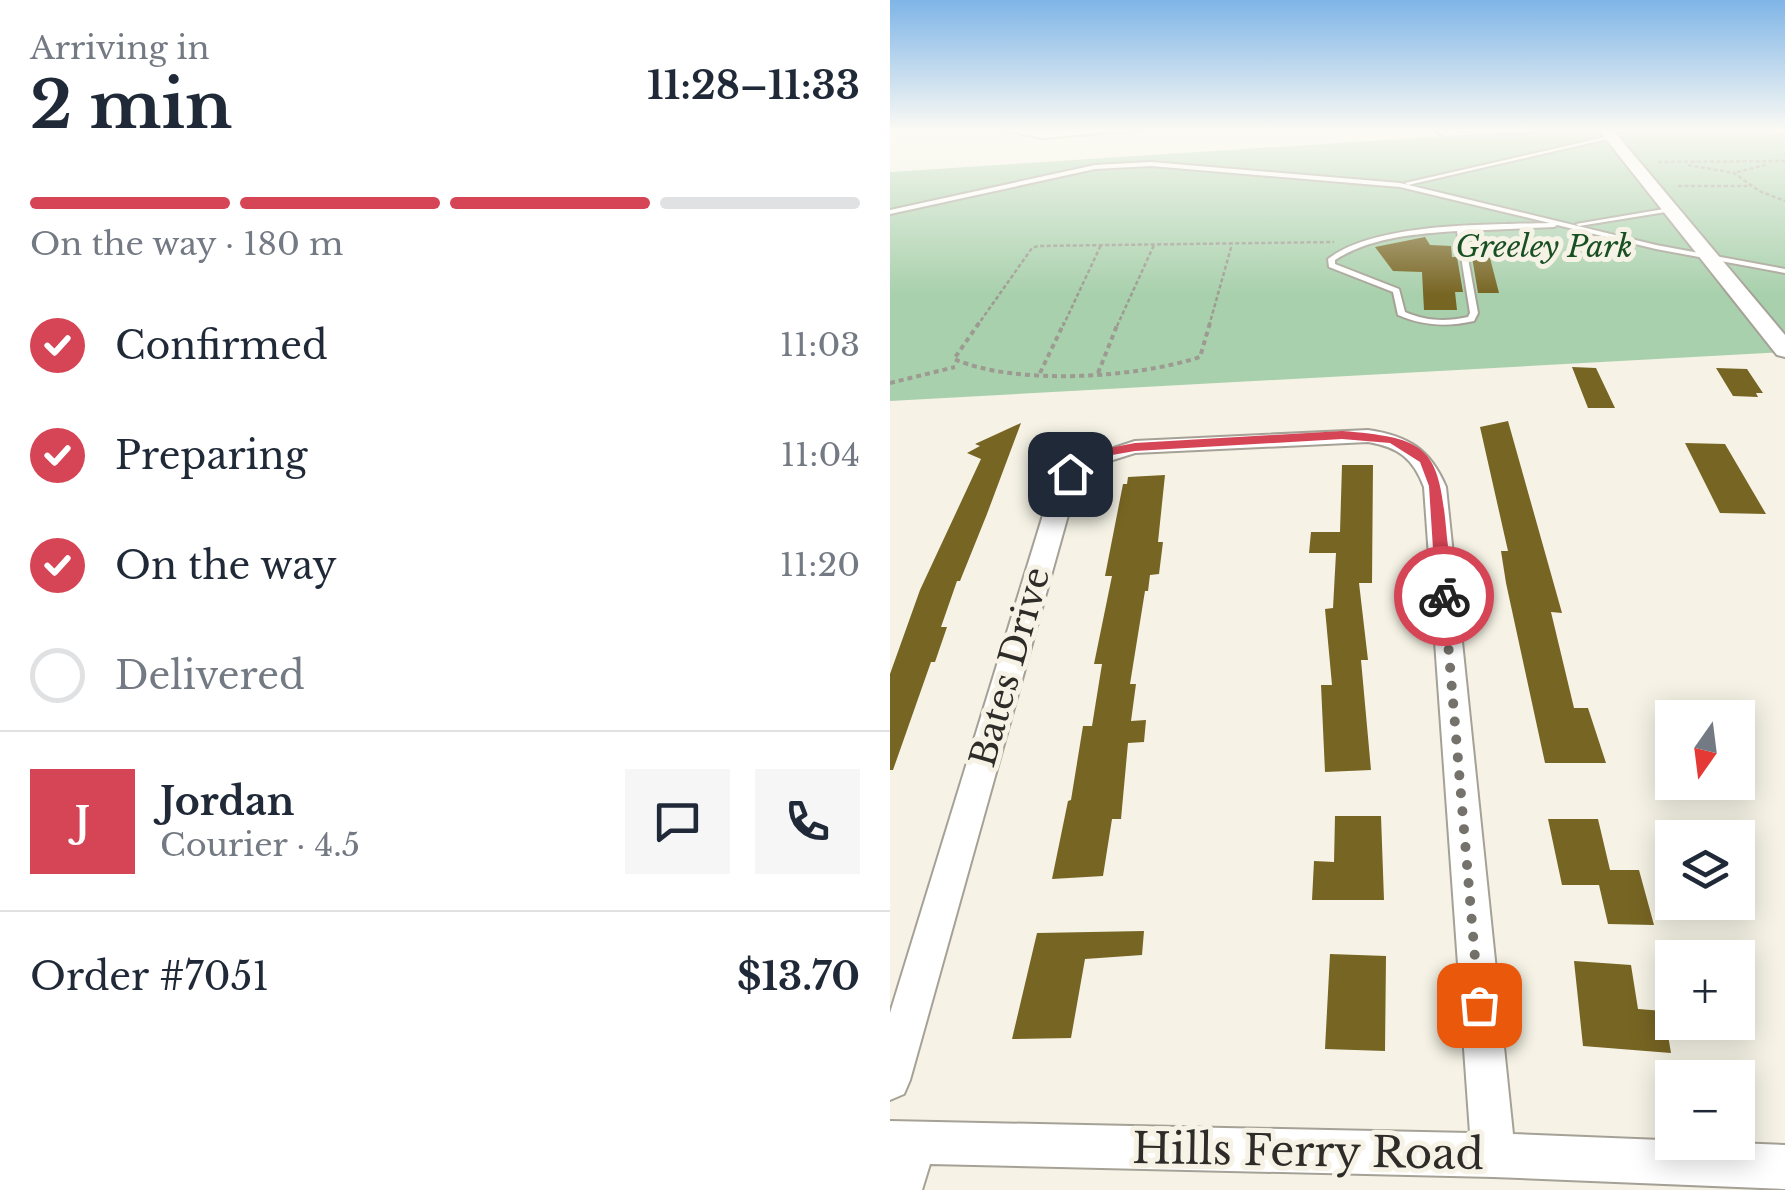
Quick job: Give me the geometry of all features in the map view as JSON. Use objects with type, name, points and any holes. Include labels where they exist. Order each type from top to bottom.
[{"type":"main road","points":[[1649,185],[1785,350]]},
{"type":"street","name":"Bates Drive","points":[[890,1080],[1062,489],[1070,474],[1108,452],[1135,447],[1368,436],[1394,439],[1426,460],[1436,486],[1493,1155]]},
{"type":"street","name":"Hills Ferry Road","points":[[902,1142],[1493,1155],[1785,1167]]},
{"type":"street","points":[[900,1190],[902,1142]]},
{"type":"lane","points":[[890,212],[1001,185]]},
{"type":"lane","points":[[1394,185],[1785,272]]},
{"type":"lane","points":[[1460,231],[1474,312],[1471,319],[1460,322],[1411,318],[1400,313],[1396,292],[1387,286],[1332,266],[1332,259],[1351,244],[1375,238],[1460,231],[1571,225],[1670,210]]},
{"type":"path","points":[[1678,186],[1753,186],[1785,200]]},
{"type":"path","points":[[1232,244],[1200,357],[1171,368],[1098,373],[986,370],[958,364],[954,359],[1032,248],[1308,239],[1351,244]]},
{"type":"path","points":[[1040,372],[1101,245]]},
{"type":"path","points":[[1098,373],[1154,245]]},
{"type":"path","points":[[890,383],[955,368]]},
{"type":"green space","name":"Greeley Park","points":[[890,185],[1785,185],[1785,352],[890,401]]},
{"type":"building","points":[[1425,237],[1430,245],[1451,246],[1452,257],[1457,257],[1463,292],[1455,292],[1457,310],[1424,310],[1422,272],[1393,271],[1375,247]]},
{"type":"building","points":[[1472,257],[1490,258],[1499,293],[1478,293]]},
{"type":"building","points":[[1572,367],[1596,368],[1615,408],[1588,408]]},
{"type":"building","points":[[1716,368],[1747,369],[1763,393],[1756,393],[1758,397],[1733,396]]},
{"type":"building","points":[[1508,421],[1562,613],[1551,612],[1574,708],[1588,708],[1606,763],[1545,763],[1506,583],[1501,551],[1508,551],[1480,427]]},
{"type":"building","points":[[1021,423],[957,581],[941,627],[947,627],[935,662],[931,662],[890,770],[890,674],[920,590],[981,459],[967,453],[980,446],[975,444]]},
{"type":"building","points":[[1685,443],[1725,444],[1766,514],[1720,513]]},
{"type":"building","points":[[1342,465],[1373,465],[1372,583],[1359,583],[1368,660],[1361,660],[1371,770],[1325,772],[1321,685],[1332,685],[1325,609],[1333,608],[1336,553],[1309,553],[1311,532],[1340,532]]},
{"type":"building","points":[[1165,475],[1159,574],[1150,575],[1145,591],[1130,684],[1136,684],[1131,721],[1146,720],[1144,742],[1128,743],[1121,819],[1112,819],[1103,876],[1052,879],[1083,726],[1092,726],[1102,664],[1094,664],[1112,576],[1105,576],[1123,484],[1127,484],[1128,477]]},
{"type":"building","points":[[1335,816],[1381,816],[1384,900],[1312,900],[1314,861],[1334,862]]},
{"type":"building","points":[[1548,819],[1598,819],[1610,870],[1639,870],[1654,925],[1608,924],[1599,885],[1562,885]]},
{"type":"building","points":[[1144,931],[1142,955],[1085,959],[1071,1038],[1012,1039],[1037,933]]},
{"type":"building","points":[[1330,954],[1386,956],[1385,1051],[1325,1049]]},
{"type":"building","points":[[1574,961],[1631,965],[1638,1009],[1655,1010],[1655,1040],[1669,1040],[1671,1053],[1583,1046]]},
{"type":"way so far","points":[[1444,596],[1479,1005]]},
{"type":"route","points":[[1070,474],[1108,452],[1135,447],[1342,435],[1394,439],[1426,460],[1436,486],[1444,596]]}]
